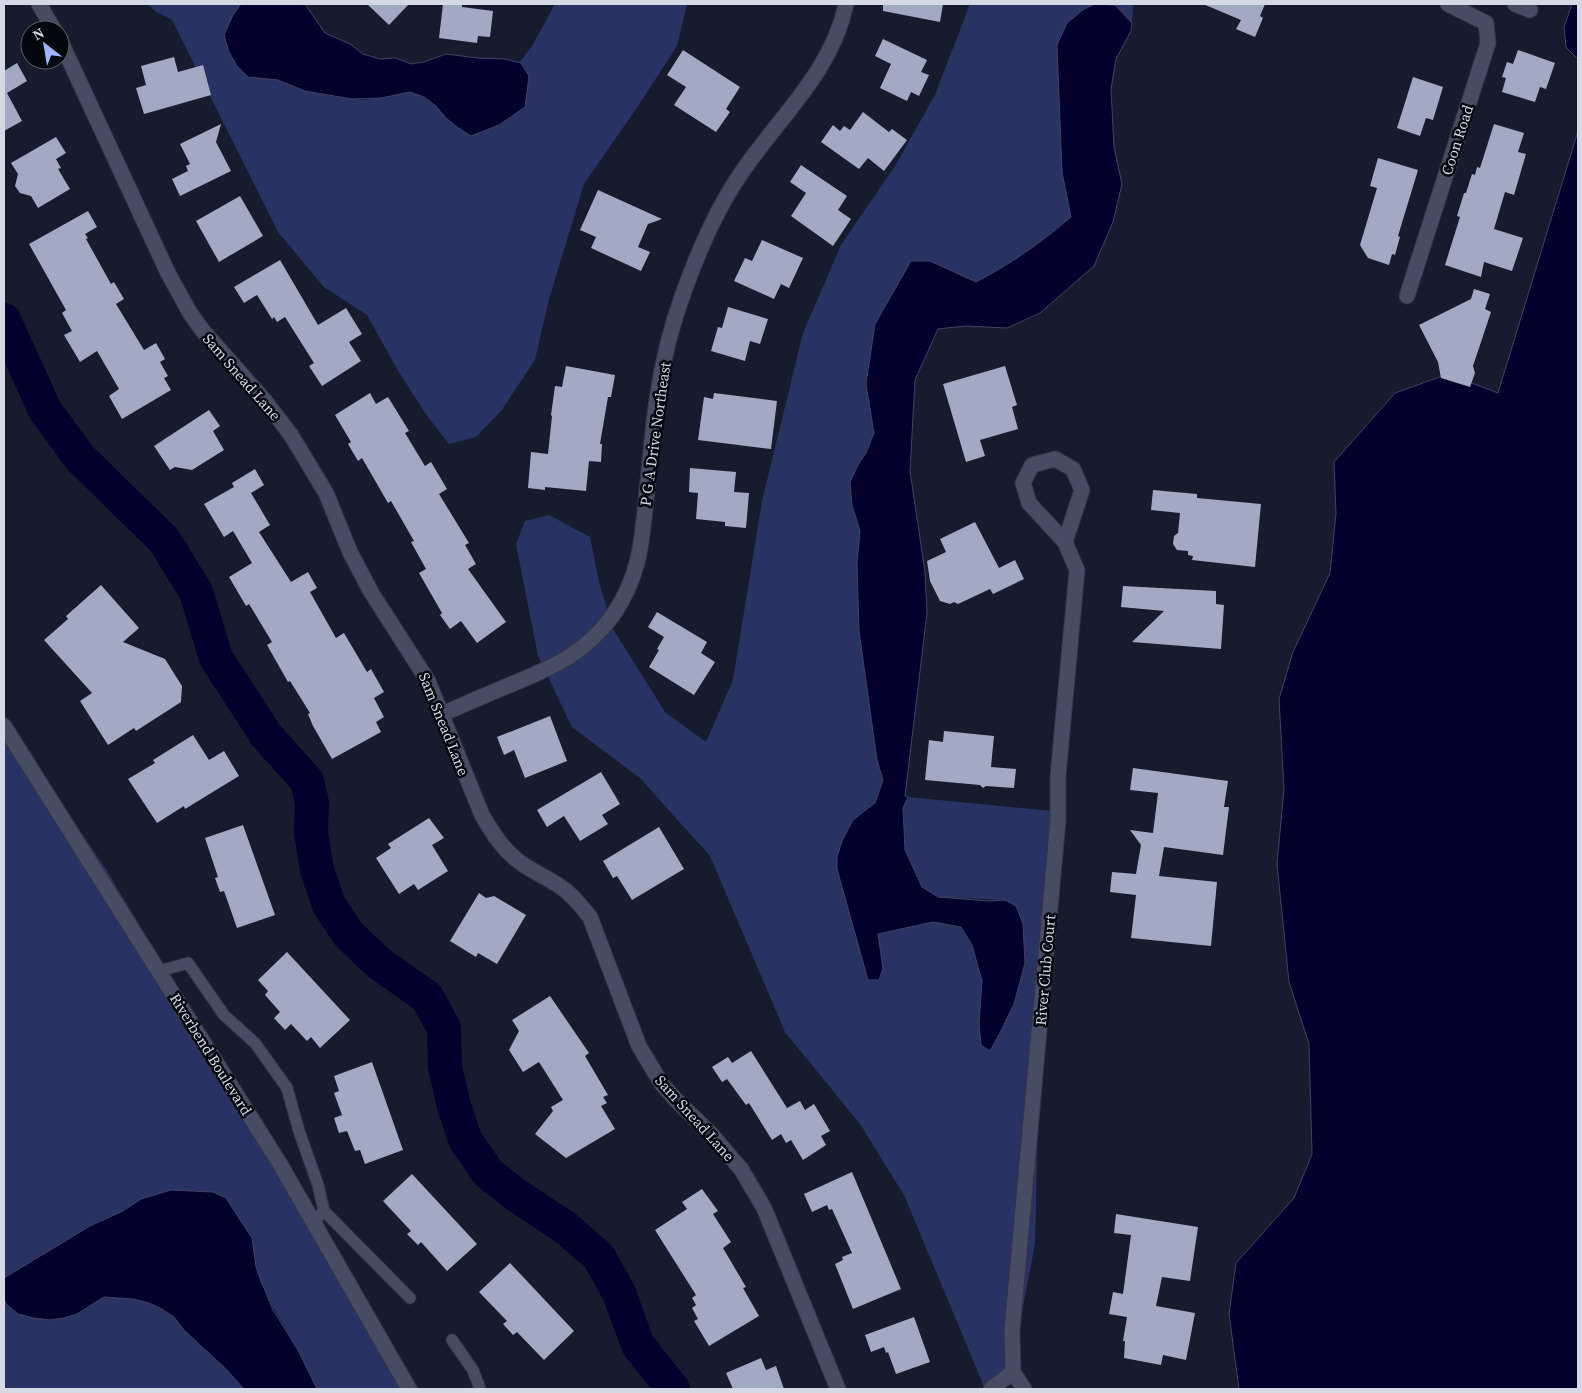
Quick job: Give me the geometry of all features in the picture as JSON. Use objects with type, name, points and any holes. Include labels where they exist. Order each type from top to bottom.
[{"type":"street","points":[[39,4],[48,20]]},
{"type":"street","name":"P G A Drive Northeast","points":[[442,714],[545,671],[564,660],[596,634],[613,615],[625,594],[641,552],[657,399],[668,342],[682,295],[700,250],[720,209],[742,172],[816,75],[836,38],[846,4]]},
{"type":"street","name":"Coon Road","points":[[1407,296],[1488,43],[1486,23],[1448,4]]},
{"type":"street","points":[[1515,4],[1530,10]]},
{"type":"street","name":"Sam Snead Lane","points":[[70,62],[168,273],[190,313],[203,331],[265,401],[291,435],[326,493],[350,552],[371,592],[418,662],[428,681],[482,815],[494,836],[523,865],[562,887],[578,901],[590,917],[638,1046],[649,1066],[676,1100],[727,1152],[753,1188],[764,1208],[838,1389]]},
{"type":"street","name":"River Club Court","points":[[1013,1372],[1012,1330],[1058,820],[1058,776],[1076,570],[1065,542],[1029,503],[1023,483],[1032,465],[1054,459],[1073,469],[1082,490],[1065,542]]},
{"type":"street","name":"Riverbend Boulevard","points":[[4,726],[280,1164],[318,1216],[409,1389]]},
{"type":"street","points":[[991,1389],[1013,1372],[1024,1389]]},
{"type":"lane","points":[[159,970],[188,962],[224,1015],[255,1043],[287,1088],[318,1185],[318,1216],[410,1298]]},
{"type":"lane","points":[[452,1340],[473,1370],[480,1389]]},
{"type":"shaded area","points":[[148,4],[241,4],[233,15],[237,66],[248,77],[278,80],[305,91],[366,100],[410,92],[424,97],[436,106],[446,118],[471,136],[499,125],[525,107],[529,77],[519,63],[532,46],[555,4],[687,4],[677,46],[584,184],[549,299],[535,360],[501,411],[476,437],[449,444],[425,413],[397,369],[367,315],[324,287],[278,232],[172,20],[155,11]]},
{"type":"shaded area","points":[[241,4],[305,4],[325,33],[350,44],[363,54],[380,59],[396,58],[411,64],[424,62],[446,54],[505,59],[521,63],[529,76],[525,107],[499,125],[471,136],[446,118],[436,106],[424,97],[410,92],[381,98],[352,99],[305,91],[278,80],[248,77],[237,66],[229,52],[224,35],[233,15]]},
{"type":"shaded area","points":[[970,4],[1095,4],[1084,9],[1057,45],[1062,172],[1071,217],[1026,252],[976,282],[930,261],[875,324],[866,384],[874,433],[866,453],[850,482],[852,505],[860,531],[857,563],[859,631],[877,760],[883,780],[875,803],[853,820],[837,857],[837,869],[868,979],[883,969],[878,934],[933,922],[961,927],[972,945],[982,981],[979,1025],[981,1045],[990,1051],[1014,1004],[1025,964],[1023,924],[1016,906],[1005,900],[938,897],[922,887],[905,850],[903,808],[908,797],[1062,812],[1040,1033],[1035,1244],[1012,1365],[985,1389],[904,1195],[860,1124],[785,1032],[710,856],[640,778],[572,727],[538,656],[516,544],[525,521],[549,515],[590,537],[599,582],[613,629],[665,712],[706,742],[733,680],[762,501],[803,333],[841,245],[895,166],[935,95]]},
{"type":"shaded area","points":[[1095,4],[1115,5],[1132,23],[1131,31],[1116,59],[1111,89],[1114,147],[1122,184],[1113,222],[1094,266],[1040,313],[1007,328],[965,326],[938,329],[915,380],[910,471],[925,572],[927,613],[905,796],[908,797],[903,808],[905,850],[922,887],[938,897],[989,901],[1005,900],[1016,906],[1023,924],[1025,963],[1014,1004],[990,1051],[981,1045],[979,1025],[982,981],[972,945],[961,927],[933,922],[878,934],[883,969],[879,980],[868,980],[837,869],[837,857],[842,841],[853,820],[875,803],[883,780],[877,760],[859,631],[857,563],[860,531],[852,505],[850,482],[866,453],[874,433],[866,384],[875,324],[911,261],[930,261],[976,282],[1026,252],[1071,217],[1062,172],[1057,45],[1067,23],[1084,9]]},
{"type":"shaded area","points":[[1103,4],[1133,4],[1132,23],[1115,5]]},
{"type":"shaded area","points":[[1572,4],[1578,4],[1578,59],[1566,47],[1564,27]]},
{"type":"shaded area","points":[[1578,131],[1578,1389],[1239,1389],[1229,1314],[1236,1263],[1294,1198],[1312,1154],[1309,1044],[1289,982],[1277,864],[1284,789],[1279,699],[1293,652],[1330,573],[1336,513],[1334,462],[1395,393],[1448,374],[1498,393]]},
{"type":"shaded area","points":[[4,719],[104,866],[419,1389],[317,1389],[270,1301],[256,1267],[141,1199],[123,1211],[90,1226],[4,1278]]},
{"type":"shaded area","points":[[171,1190],[213,1192],[226,1198],[252,1238],[256,1267],[273,1310],[298,1350],[317,1389],[244,1389],[227,1370],[184,1330],[174,1317],[149,1303],[133,1299],[104,1297],[77,1314],[49,1320],[18,1314],[7,1305],[4,1299],[4,1278],[90,1226],[123,1211],[141,1199]]},
{"type":"shaded area","points":[[104,1297],[133,1299],[162,1309],[174,1317],[184,1330],[227,1370],[244,1389],[4,1389],[4,1299],[7,1305],[49,1320],[77,1314]]},
{"type":"building","points":[[367,4],[409,4],[389,25]]},
{"type":"building","points":[[443,4],[462,4],[462,7],[493,11],[490,37],[478,36],[477,43],[439,38]]},
{"type":"building","points":[[883,4],[943,4],[940,22],[883,11]]},
{"type":"building","points":[[1203,4],[1265,4],[1260,16],[1263,18],[1255,37],[1236,29],[1241,20]]},
{"type":"building","points":[[883,39],[927,60],[921,72],[929,75],[919,96],[911,92],[907,101],[880,88],[891,64],[875,56]]},
{"type":"building","points":[[683,50],[740,87],[726,109],[730,112],[716,132],[674,105],[686,87],[667,75]]},
{"type":"building","points":[[1518,50],[1555,63],[1546,89],[1540,87],[1535,102],[1502,92],[1506,78],[1502,77],[1507,62],[1513,64]]},
{"type":"building","points":[[174,57],[178,72],[203,65],[211,95],[144,114],[136,88],[146,85],[141,66]]},
{"type":"building","points":[[17,63],[27,81],[7,93],[22,121],[4,131],[4,71]]},
{"type":"building","points":[[1413,77],[1443,87],[1433,120],[1426,118],[1420,136],[1397,128]]},
{"type":"building","points":[[863,112],[889,132],[892,129],[907,140],[884,171],[868,158],[859,169],[821,142],[833,125],[840,131],[844,126],[850,130]]},
{"type":"building","points":[[221,124],[216,142],[231,171],[180,196],[172,179],[188,171],[186,166],[190,164],[180,144]]},
{"type":"building","points":[[1494,124],[1524,133],[1518,152],[1526,154],[1514,195],[1505,192],[1494,229],[1523,238],[1512,271],[1484,262],[1481,277],[1445,265],[1460,217],[1457,216],[1464,193],[1466,193],[1472,174],[1475,175],[1477,167],[1480,168]]},
{"type":"building","points":[[56,137],[66,153],[56,159],[61,168],[58,169],[70,189],[38,208],[31,196],[20,193],[15,186],[18,174],[11,163]]},
{"type":"building","points":[[1378,158],[1418,170],[1398,236],[1400,237],[1395,255],[1392,254],[1389,265],[1368,258],[1360,245],[1377,188],[1370,186]]},
{"type":"building","points":[[801,165],[847,196],[838,210],[851,219],[833,246],[791,216],[806,193],[790,182]]},
{"type":"building","points":[[598,190],[662,219],[648,224],[638,247],[650,252],[641,271],[591,248],[596,237],[580,230]]},
{"type":"building","points":[[240,196],[263,236],[219,262],[196,221]]},
{"type":"building","points":[[88,211],[97,227],[85,234],[88,238],[86,239],[111,284],[114,282],[124,299],[116,304],[144,350],[156,343],[165,359],[160,362],[168,376],[164,378],[171,390],[122,419],[109,396],[119,389],[97,351],[80,362],[64,335],[72,331],[62,313],[66,310],[29,244]]},
{"type":"building","points":[[762,240],[803,258],[789,288],[781,284],[774,299],[734,281],[745,258],[752,261]]},
{"type":"building","points":[[280,260],[318,325],[346,308],[362,334],[349,342],[361,361],[322,386],[309,366],[314,363],[285,317],[277,322],[274,317],[272,319],[257,295],[244,303],[234,287]]},
{"type":"building","points":[[1474,289],[1490,294],[1485,309],[1491,312],[1473,366],[1475,373],[1470,387],[1441,378],[1438,362],[1419,325],[1471,299]]},
{"type":"building","points":[[728,307],[768,319],[760,344],[750,341],[745,361],[711,351],[718,327],[722,328]]},
{"type":"building","points":[[566,366],[615,375],[611,397],[608,397],[600,444],[602,444],[601,462],[589,461],[586,491],[545,487],[545,490],[528,488],[531,452],[548,454],[555,386],[562,387]]},
{"type":"building","points":[[1005,366],[1017,405],[1012,407],[1018,429],[980,440],[985,456],[966,462],[943,384]]},
{"type":"building","points":[[370,393],[376,404],[388,397],[409,431],[405,433],[425,466],[431,462],[447,489],[439,494],[469,543],[465,545],[476,564],[468,569],[506,622],[477,643],[461,621],[450,629],[440,615],[442,613],[419,573],[426,569],[411,542],[414,541],[391,501],[388,503],[362,458],[358,461],[348,444],[351,442],[335,415]]},
{"type":"building","points":[[714,393],[777,401],[771,449],[698,440],[704,397],[713,399]]},
{"type":"building","points":[[209,410],[220,426],[213,431],[224,450],[192,470],[175,467],[170,470],[154,446]]},
{"type":"building","points":[[690,468],[736,472],[734,492],[749,493],[746,528],[725,526],[725,522],[696,519],[698,493],[689,492]]},
{"type":"building","points":[[255,469],[264,485],[251,493],[270,525],[259,532],[291,582],[308,572],[317,588],[310,592],[336,638],[344,633],[367,672],[371,669],[384,692],[374,698],[384,717],[376,722],[381,732],[332,759],[313,726],[308,714],[310,713],[290,681],[288,682],[267,645],[272,642],[249,604],[246,606],[229,577],[252,563],[233,531],[224,537],[204,504],[234,487],[232,483]]},
{"type":"building","points":[[1153,490],[1197,494],[1197,498],[1261,504],[1255,567],[1192,560],[1193,556],[1188,555],[1188,551],[1177,550],[1173,544],[1174,536],[1178,533],[1180,513],[1151,510]]},
{"type":"building","points":[[975,522],[999,568],[1015,560],[1024,579],[993,594],[990,589],[958,604],[940,601],[930,581],[927,561],[946,552],[940,539]]},
{"type":"building","points":[[101,585],[139,628],[123,642],[165,659],[182,686],[181,702],[136,731],[134,728],[108,745],[80,701],[92,693],[44,640],[68,619],[66,616]]},
{"type":"building","points":[[1123,586],[1216,591],[1216,604],[1224,605],[1221,649],[1132,642],[1164,611],[1121,607]]},
{"type":"building","points":[[657,612],[707,642],[701,653],[715,662],[694,695],[649,667],[664,637],[648,627]]},
{"type":"building","points":[[550,716],[567,761],[525,778],[514,750],[504,755],[497,737]]},
{"type":"building","points":[[944,731],[994,736],[991,767],[1016,769],[1014,788],[986,786],[983,788],[980,785],[925,780],[929,740],[943,742]]},
{"type":"building","points":[[193,735],[209,760],[224,751],[239,776],[185,809],[184,806],[157,823],[128,779],[155,763],[153,760]]},
{"type":"building","points":[[1133,768],[1228,781],[1224,807],[1229,807],[1223,855],[1164,847],[1159,876],[1217,882],[1211,946],[1131,938],[1136,895],[1110,892],[1112,872],[1136,874],[1141,845],[1130,830],[1153,833],[1158,793],[1130,790]]},
{"type":"building","points":[[601,772],[620,804],[602,815],[608,824],[580,841],[564,816],[547,827],[537,810]]},
{"type":"building","points":[[429,818],[444,838],[432,845],[448,871],[418,890],[414,884],[399,894],[376,858],[391,848],[388,844]]},
{"type":"building","points":[[243,825],[275,915],[237,928],[224,891],[220,892],[215,878],[218,877],[205,838]]},
{"type":"building","points":[[659,827],[684,869],[632,900],[617,876],[613,878],[603,861]]},
{"type":"building","points":[[479,893],[486,898],[494,896],[526,915],[497,964],[478,953],[476,957],[450,941]]},
{"type":"building","points":[[287,952],[350,1020],[320,1048],[311,1037],[307,1041],[291,1024],[285,1030],[274,1018],[280,1012],[265,995],[268,991],[258,980]]},
{"type":"building","points":[[550,996],[589,1053],[585,1056],[608,1095],[603,1097],[607,1103],[601,1106],[615,1129],[566,1158],[535,1134],[553,1111],[551,1107],[563,1100],[539,1062],[523,1072],[509,1050],[519,1031],[512,1020]]},
{"type":"building","points":[[751,1051],[787,1108],[800,1101],[805,1110],[814,1104],[830,1131],[821,1136],[826,1145],[803,1160],[791,1140],[786,1143],[781,1134],[772,1140],[749,1103],[746,1105],[727,1079],[722,1082],[712,1067],[728,1057],[732,1063]]},
{"type":"building","points":[[372,1062],[403,1150],[365,1164],[360,1150],[355,1151],[347,1131],[339,1133],[334,1118],[342,1115],[334,1093],[339,1091],[334,1076]]},
{"type":"building","points":[[852,1172],[901,1289],[853,1309],[835,1264],[843,1260],[842,1257],[852,1253],[832,1209],[829,1210],[827,1205],[812,1212],[804,1194]]},
{"type":"building","points":[[412,1174],[477,1244],[447,1271],[421,1242],[418,1245],[407,1234],[411,1231],[383,1201]]},
{"type":"building","points":[[702,1189],[718,1211],[713,1214],[731,1242],[723,1248],[746,1287],[743,1288],[759,1316],[709,1346],[694,1321],[698,1319],[692,1308],[696,1305],[692,1298],[696,1295],[655,1230],[687,1209],[682,1202]]},
{"type":"building","points":[[1116,1214],[1198,1227],[1190,1281],[1162,1277],[1156,1306],[1195,1313],[1186,1360],[1163,1355],[1161,1365],[1124,1358],[1125,1341],[1123,1341],[1127,1317],[1109,1314],[1113,1292],[1123,1294],[1131,1235],[1114,1233]]},
{"type":"building","points":[[510,1263],[574,1331],[544,1360],[517,1332],[513,1335],[503,1324],[507,1321],[479,1292]]},
{"type":"building","points":[[914,1317],[930,1362],[896,1374],[888,1352],[886,1353],[884,1347],[871,1352],[865,1335]]},
{"type":"building","points":[[761,1358],[766,1370],[776,1366],[784,1389],[733,1389],[726,1373]]},
{"type":"waterway","points":[[4,320],[45,410],[80,458],[164,540],[196,592],[216,658],[266,735],[307,781],[312,803],[311,833],[317,870],[329,905],[349,935],[380,964],[427,997],[444,1028],[445,1067],[454,1106],[465,1139],[488,1173],[516,1195],[566,1228],[599,1257],[619,1293],[638,1345],[673,1389]]}]
